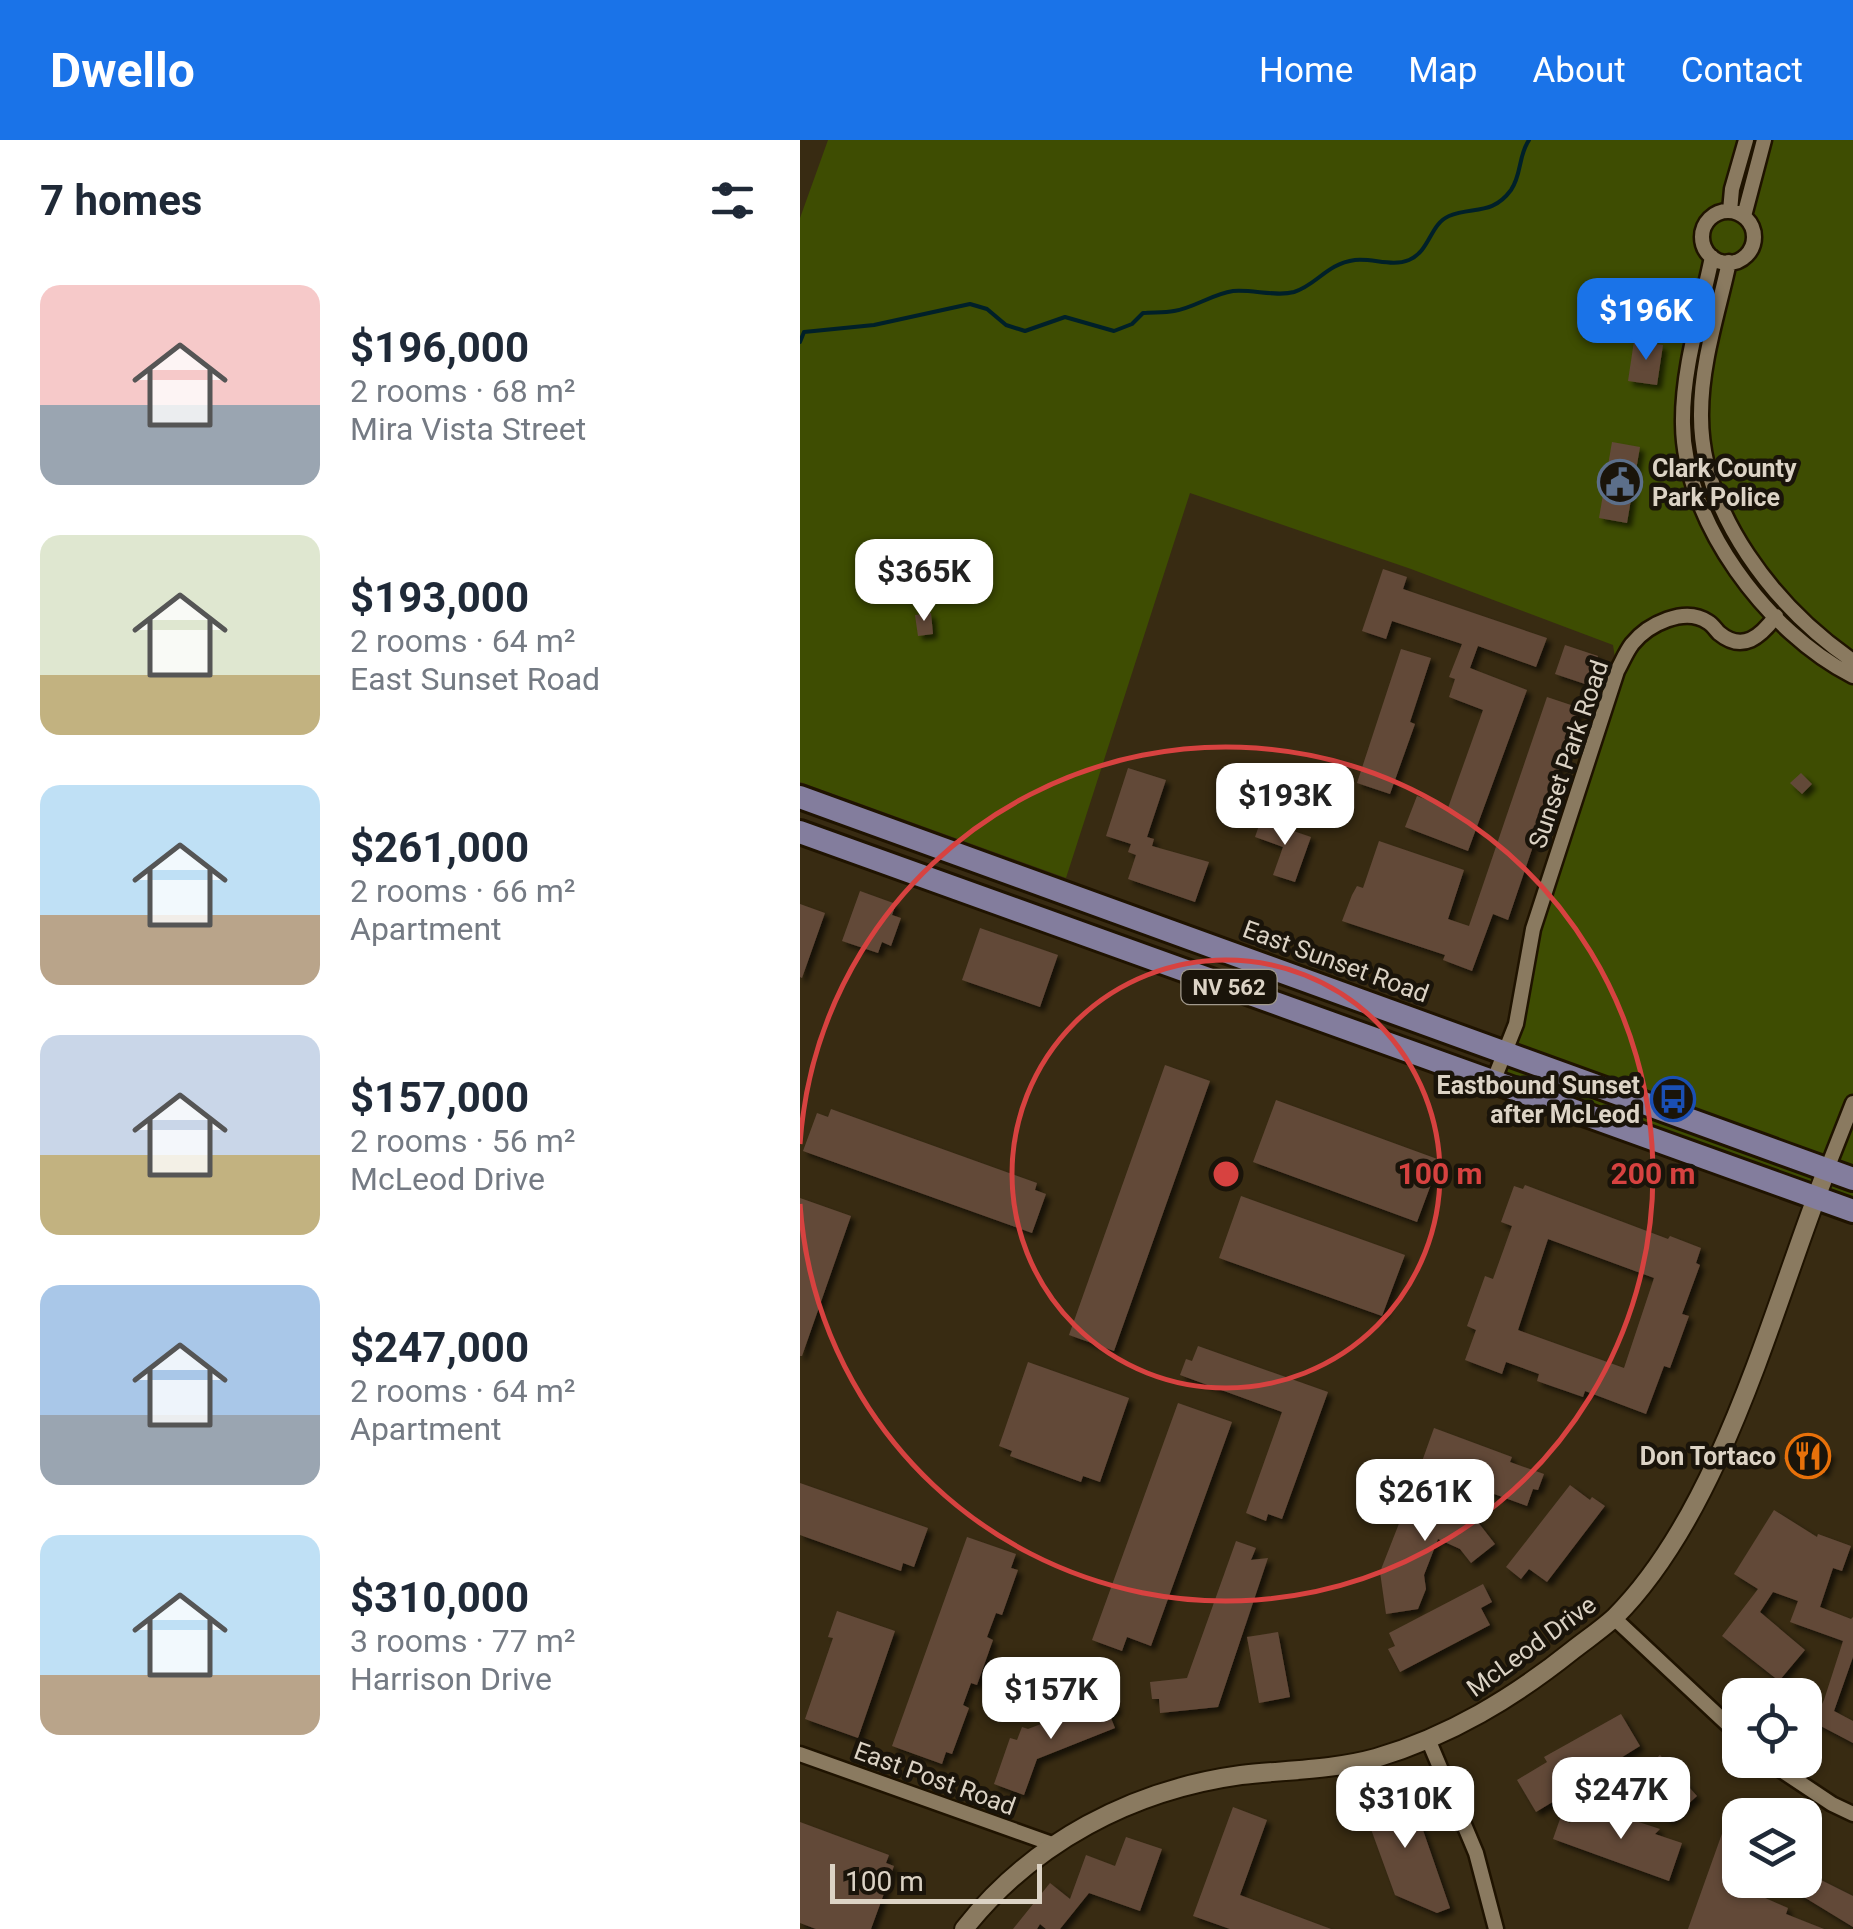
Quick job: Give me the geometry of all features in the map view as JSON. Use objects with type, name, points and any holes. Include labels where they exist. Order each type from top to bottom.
[{"type":"main road","name":"East Sunset Road","points":[[800,797],[1853,1179]]},
{"type":"main road","name":"NV 562","points":[[800,832],[1853,1211]]},
{"type":"main road","points":[[966,892],[977,860]]},
{"type":"street","points":[[1737,214],[1711,218],[1703,231],[1702,242],[1712,257],[1729,262],[1742,258],[1753,245],[1752,227],[1737,214],[1732,189],[1746,140]]},
{"type":"street","points":[[1737,214],[1764,140]]},
{"type":"street","points":[[1712,257],[1682,423],[1686,456],[1711,529],[1738,574],[1782,612],[1853,661]]},
{"type":"street","points":[[1729,262],[1705,360],[1700,416],[1706,454],[1728,518],[1802,643],[1853,676]]},
{"type":"street","name":"Sunset Park Road","points":[[1493,1082],[1516,1024],[1533,929],[1618,671],[1631,646],[1651,626],[1680,616],[1705,619],[1732,641],[1744,642],[1759,637],[1782,612]]},
{"type":"street","name":"McLeod Drive","points":[[964,1929],[982,1906],[1055,1845],[1092,1820],[1139,1799],[1238,1776],[1373,1759],[1428,1740],[1505,1702],[1614,1618],[1652,1571],[1708,1478],[1853,1103]]},
{"type":"street","points":[[1614,1618],[1722,1719]]},
{"type":"street","points":[[1428,1740],[1476,1853],[1496,1929]]},
{"type":"street","name":"East Post Road","points":[[800,1754],[1055,1845]]},
{"type":"street","points":[[1793,1778],[1853,1814]]},
{"type":"green space","points":[[828,140],[1853,140],[1853,1211],[1493,1082],[1519,1023],[1525,963],[1617,671],[1613,645],[1411,569],[1190,493],[1066,878],[800,782],[800,218]]},
{"type":"building","points":[[1634,341],[1663,345],[1657,385],[1628,381]]},
{"type":"building","name":"Clark County Park Police","points":[[1612,442],[1640,447],[1627,523],[1599,518]]},
{"type":"building","points":[[1383,569],[1407,577],[1403,589],[1547,638],[1536,667],[1478,646],[1470,668],[1527,690],[1468,851],[1405,827],[1417,796],[1448,808],[1483,710],[1449,697],[1455,679],[1449,677],[1462,644],[1392,621],[1386,639],[1362,631]]},
{"type":"building","points":[[931,613],[933,634],[918,636],[915,615]]},
{"type":"building","points":[[1565,645],[1598,656],[1588,685],[1555,674]]},
{"type":"building","points":[[1401,649],[1431,658],[1410,722],[1415,724],[1390,794],[1357,783]]},
{"type":"building","points":[[1547,697],[1580,708],[1508,920],[1493,914],[1472,971],[1443,960],[1445,955],[1342,921],[1357,886],[1363,888],[1379,841],[1464,870],[1448,919],[1469,926]]},
{"type":"building","points":[[1128,768],[1166,780],[1147,837],[1154,839],[1152,846],[1209,862],[1195,902],[1128,879],[1136,855],[1128,852],[1131,844],[1106,836]]},
{"type":"building","points":[[1801,773],[1812,784],[1802,794],[1790,783]]},
{"type":"building","points":[[1261,820],[1311,837],[1295,882],[1273,875],[1283,847],[1255,837]]},
{"type":"building","points":[[860,891],[896,904],[892,915],[901,918],[891,946],[882,942],[878,953],[842,941]]},
{"type":"building","points":[[800,904],[825,913],[802,978],[800,977]]},
{"type":"building","points":[[980,928],[1058,955],[1040,1007],[962,980]]},
{"type":"building","points":[[1165,1065],[1210,1081],[1114,1351],[1069,1335]]},
{"type":"building","points":[[1276,1100],[1440,1160],[1417,1222],[1253,1162]]},
{"type":"building","points":[[831,1109],[1037,1183],[1035,1190],[1046,1194],[1032,1233],[803,1151],[817,1113],[828,1117]]},
{"type":"building","points":[[1525,1185],[1701,1248],[1696,1263],[1700,1265],[1682,1314],[1689,1316],[1670,1368],[1664,1366],[1646,1414],[1585,1391],[1583,1397],[1537,1381],[1539,1374],[1506,1362],[1502,1374],[1465,1360],[1476,1330],[1467,1326],[1485,1276],[1493,1279],[1512,1226],[1501,1222],[1514,1186],[1523,1189]],"holes":[[[1548,1239],[1654,1278],[1624,1368],[1518,1330]]]},
{"type":"building","points":[[1241,1196],[1405,1255],[1382,1316],[1219,1258]]},
{"type":"building","points":[[800,1198],[851,1216],[802,1356],[800,1356]]},
{"type":"building","points":[[1198,1346],[1328,1392],[1282,1519],[1268,1514],[1266,1521],[1246,1513],[1282,1412],[1180,1375],[1186,1359],[1192,1361]]},
{"type":"building","points":[[1028,1362],[1129,1398],[1100,1482],[1083,1476],[1081,1482],[1010,1456],[1012,1451],[999,1446]]},
{"type":"building","points":[[1178,1403],[1232,1422],[1151,1646],[1127,1637],[1122,1651],[1092,1640]]},
{"type":"building","points":[[1434,1428],[1512,1457],[1510,1462],[1544,1474],[1527,1506],[1420,1467]]},
{"type":"building","name":"Don Tortaco","points":[[1792,1439],[1831,1453],[1824,1473],[1784,1459]]},
{"type":"building","points":[[1405,1480],[1467,1508],[1495,1544],[1471,1563],[1460,1549],[1438,1539],[1424,1575],[1426,1589],[1418,1609],[1386,1614],[1380,1572],[1400,1521],[1393,1518]]},
{"type":"building","points":[[800,1483],[928,1528],[914,1567],[903,1563],[901,1571],[800,1535]]},
{"type":"building","points":[[1570,1485],[1605,1506],[1547,1582],[1529,1569],[1521,1579],[1506,1567]]},
{"type":"building","points":[[1774,1510],[1817,1537],[1818,1534],[1851,1546],[1842,1571],[1833,1568],[1820,1607],[1853,1617],[1853,1657],[1834,1711],[1853,1721],[1853,1743],[1822,1727],[1822,1704],[1843,1641],[1790,1622],[1798,1601],[1773,1592],[1760,1612],[1805,1650],[1782,1678],[1775,1678],[1722,1636],[1758,1589],[1734,1574]]},
{"type":"building","points":[[967,1537],[1016,1554],[1011,1568],[1018,1570],[1002,1615],[996,1613],[987,1637],[993,1640],[977,1685],[971,1683],[963,1705],[969,1708],[952,1754],[946,1752],[942,1764],[892,1746]]},
{"type":"building","points":[[1236,1541],[1256,1548],[1251,1560],[1268,1558],[1218,1707],[1160,1713],[1159,1699],[1152,1699],[1150,1682],[1187,1678]]},
{"type":"building","points":[[1483,1584],[1492,1602],[1481,1608],[1490,1625],[1400,1672],[1388,1649],[1395,1646],[1389,1633]]},
{"type":"building","points":[[837,1611],[895,1631],[858,1738],[805,1719],[833,1638],[828,1637]]},
{"type":"building","points":[[1278,1632],[1290,1697],[1259,1703],[1247,1637]]},
{"type":"building","points":[[1111,1697],[1117,1710],[1109,1713],[1115,1728],[1037,1759],[1024,1795],[994,1784],[1010,1738],[1017,1740],[1022,1727],[1028,1729]]},
{"type":"building","points":[[1621,1714],[1640,1746],[1611,1764],[1615,1770],[1581,1790],[1584,1783],[1536,1812],[1517,1780],[1547,1762],[1544,1757]]},
{"type":"building","points":[[1660,1755],[1697,1796],[1669,1821],[1632,1780]]},
{"type":"building","points":[[1376,1793],[1387,1797],[1398,1794],[1416,1810],[1450,1908],[1437,1913],[1395,1895],[1360,1799]]},
{"type":"building","points":[[1233,1807],[1267,1820],[1240,1895],[1331,1929],[1230,1929],[1193,1916]]},
{"type":"building","points":[[1576,1808],[1606,1818],[1602,1810],[1660,1829],[1655,1834],[1682,1843],[1669,1881],[1553,1839],[1560,1819],[1570,1823]]},
{"type":"building","points":[[800,1822],[889,1855],[886,1863],[894,1866],[871,1929],[816,1929],[800,1923]]},
{"type":"building","points":[[1722,1834],[1722,1898],[1765,1898],[1788,1908],[1786,1914],[1824,1929],[1688,1929]]},
{"type":"building","points":[[1126,1837],[1162,1849],[1140,1911],[1089,1893],[1060,1929],[1046,1929],[1040,1924],[1037,1929],[1013,1929],[1050,1883],[1070,1899],[1086,1855],[1115,1866]]},
{"type":"building","points":[[1822,1880],[1853,1896],[1853,1927],[1805,1898],[1822,1898]]},
{"type":"waterway","points":[[800,342],[804,332],[874,325],[970,304],[987,309],[1006,325],[1025,331],[1065,317],[1114,331],[1132,324],[1143,313],[1181,309],[1225,293],[1294,292],[1345,262],[1403,262],[1416,256],[1449,216],[1489,207],[1504,198],[1514,184],[1529,140]]},
{"type":"place","name":"Clark County Park Police","points":[[1620,482]]},
{"type":"place","name":"Eastbound Sunset after McLeod","points":[[1673,1099]]},
{"type":"place","name":"Don Tortaco","points":[[1808,1456]]}]
